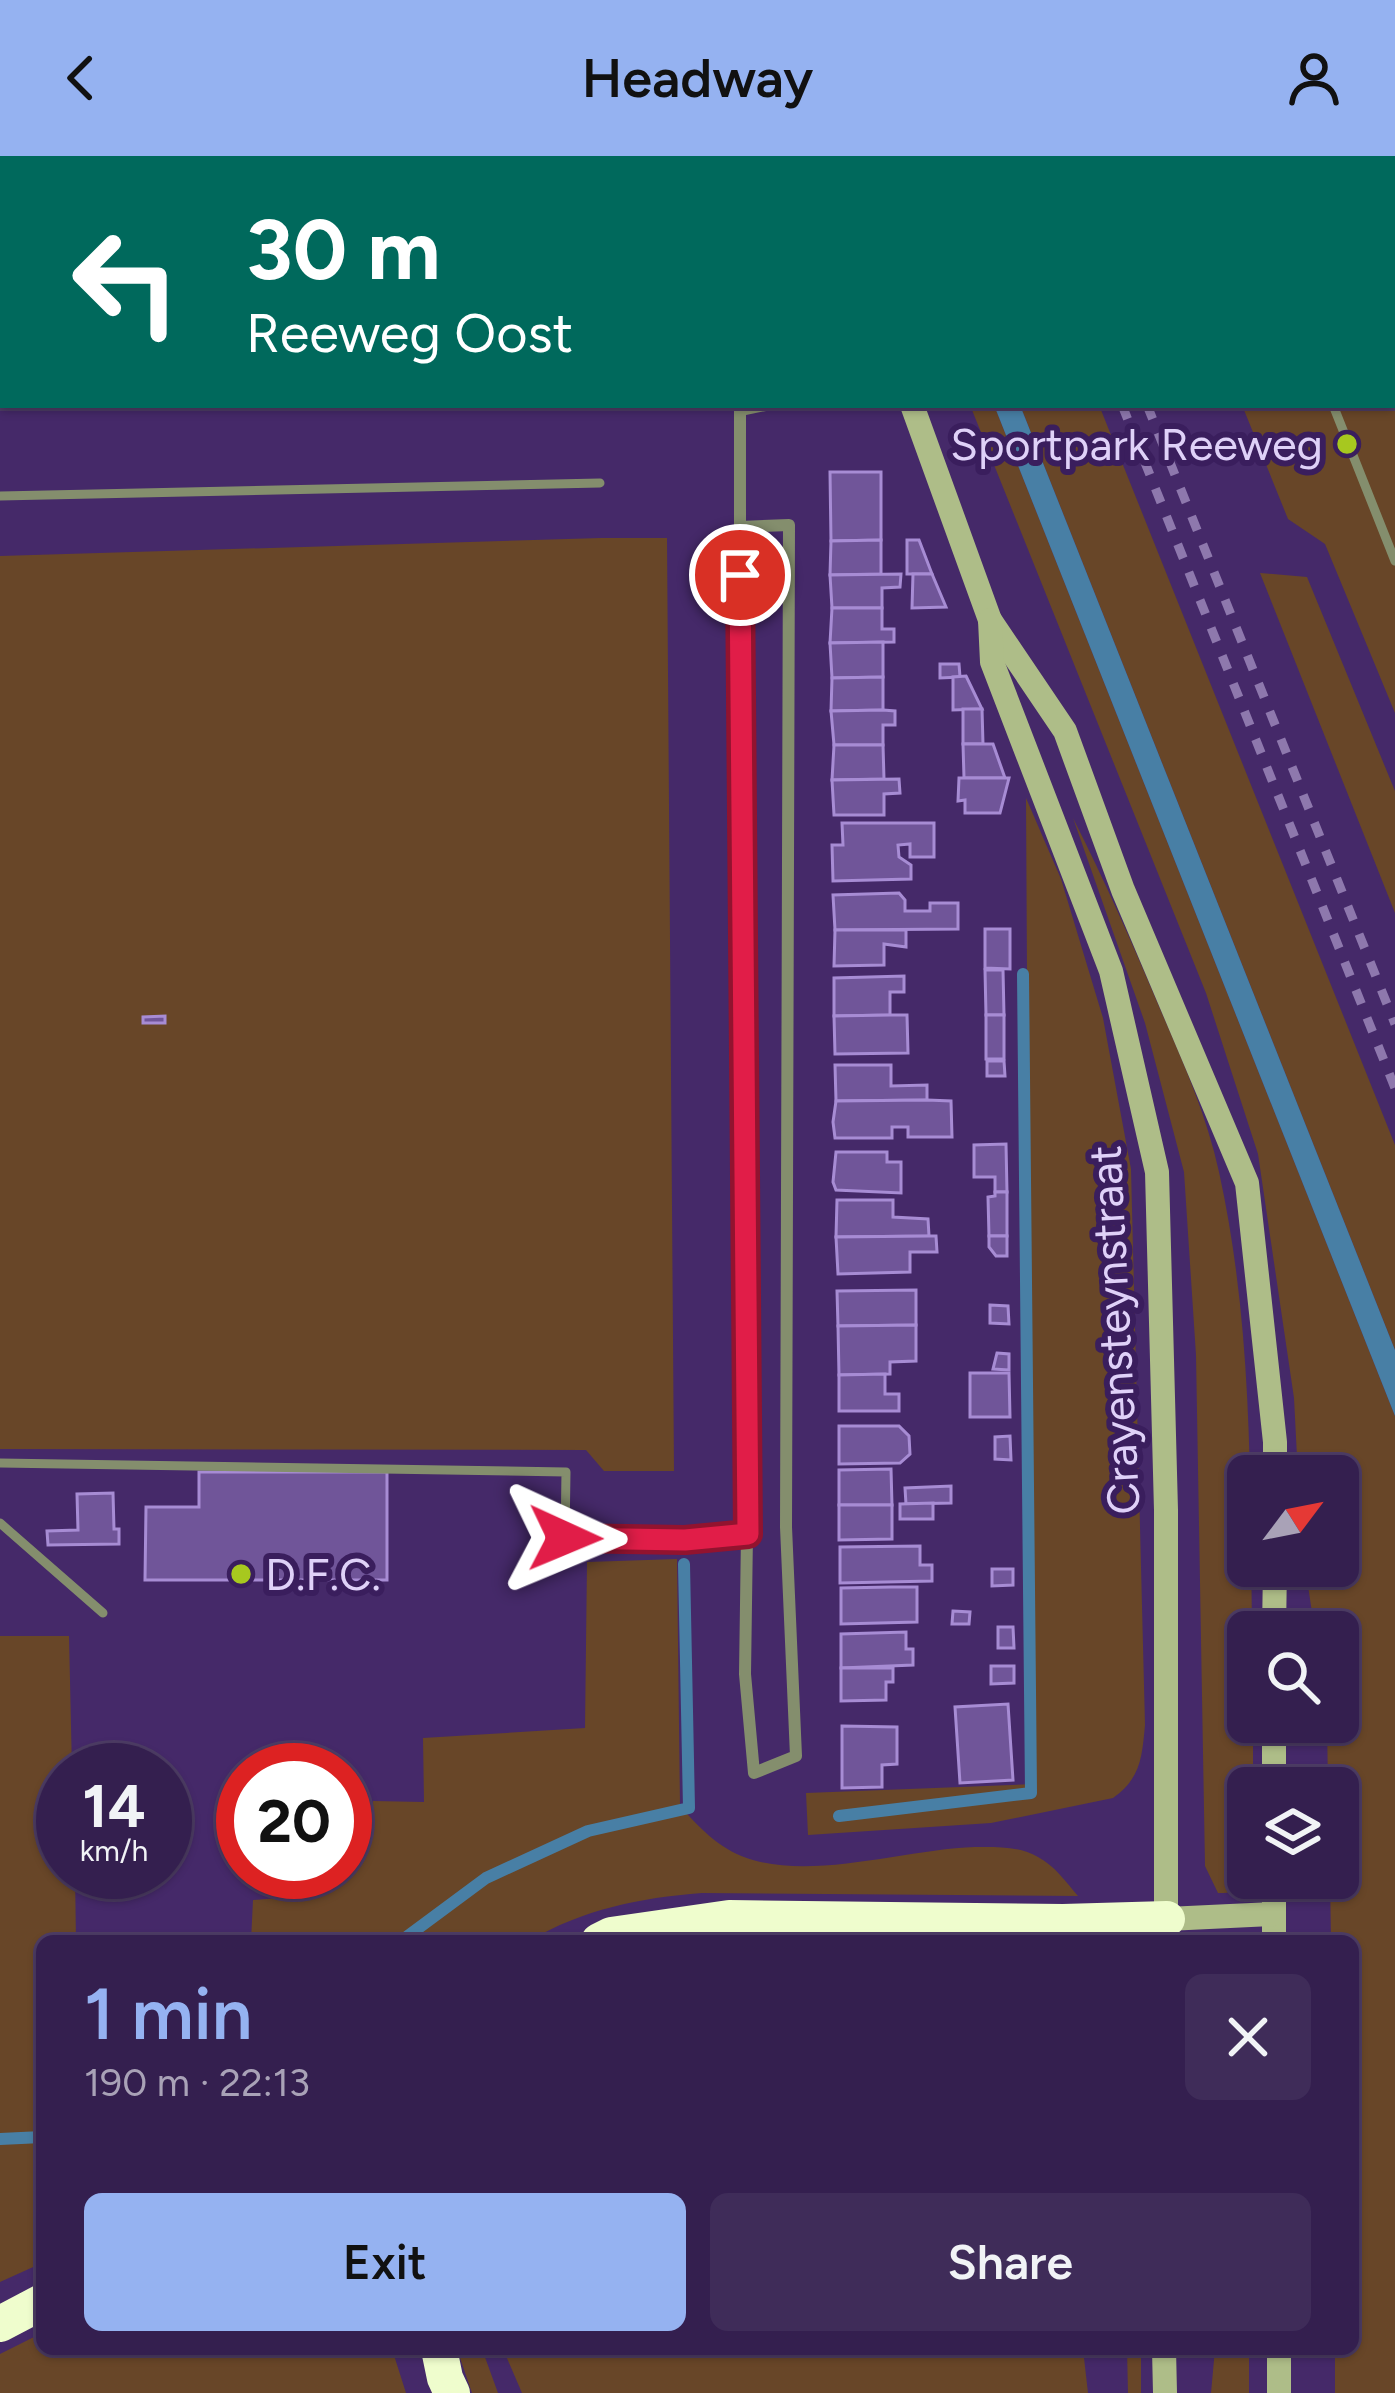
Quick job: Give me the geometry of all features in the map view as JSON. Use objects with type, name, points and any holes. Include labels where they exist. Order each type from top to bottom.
[{"type":"highway","points":[[611,1935],[729,1918],[1063,1922],[1167,1930]]},
{"type":"highway","points":[[0,2324],[36,2305]]},
{"type":"highway","points":[[440,2355],[452,2393]]},
{"type":"main road","name":"Crayensteynstraat","points":[[913,408],[990,620],[1065,730],[1123,890],[1247,1183],[1275,1455]]},
{"type":"main road","name":"Crayensteynstraat","points":[[990,620],[992,662],[1112,971],[1157,1172],[1166,1510],[1167,1930]]},
{"type":"main road","points":[[1274,1899],[1274,1935]]},
{"type":"main road","points":[[1167,1930],[1274,1914]]},
{"type":"main road","points":[[1164,2355],[1165,2393]]},
{"type":"main road","points":[[1279,2355],[1279,2393]]},
{"type":"street","points":[[740,408],[740,527],[748,1534],[745,1674],[754,1773],[796,1756],[786,1527],[789,525],[740,527]]},
{"type":"lane","points":[[1334,408],[1395,560]]},
{"type":"lane","points":[[0,496],[600,483]]},
{"type":"lane","points":[[0,1463],[566,1472],[565,1538],[685,1540],[748,1534]]},
{"type":"lane","points":[[0,1523],[103,1613]]},
{"type":"shaded area","points":[[971,408],[995,408],[1395,1416],[1395,2393],[1335,2393],[1335,2355],[1359,2355],[1359,1935],[1331,1935],[1330,1899],[1359,1899],[1359,1767],[1328,1767],[1327,1743],[1359,1743],[1359,1611],[1312,1611],[1308,1587],[1359,1587],[1359,1455],[1297,1455],[1294,1398],[1258,1154],[1206,993]]},
{"type":"shaded area","points":[[1021,408],[1100,408],[1395,1145],[1395,1350]]},
{"type":"shaded area","name":"Sportpark Reeweg","points":[[1243,408],[1395,408],[1395,713],[1325,544],[1288,519]]},
{"type":"shaded area","points":[[667,538],[674,1471],[604,1471],[586,1450],[0,1449],[0,556]]},
{"type":"shaded area","points":[[1260,573],[1307,577],[1395,791],[1395,913]]},
{"type":"shaded area","points":[[1026,798],[1061,879],[1103,1018],[1131,1169],[1145,1725],[1141,1757],[1135,1775],[1113,1798],[991,1823],[808,1835],[806,1793],[1036,1784],[1031,1687]]},
{"type":"shaded area","points":[[1073,818],[1194,1089],[1214,1151],[1238,1288],[1250,1455],[1227,1455],[1227,1587],[1251,1587],[1252,1611],[1227,1611],[1227,1743],[1253,1743],[1253,1767],[1227,1767],[1227,1892],[1218,1893],[1205,1866],[1196,1355],[1184,1172],[1145,1023]]},
{"type":"shaded area","points":[[677,1559],[680,1806],[713,1839],[753,1860],[806,1866],[949,1849],[1016,1849],[1044,1861],[1078,1896],[702,1893],[612,1907],[541,1935],[251,1935],[253,1900],[372,1899],[373,1801],[424,1802],[423,1738],[585,1728],[587,1562]]},
{"type":"shaded area","points":[[0,1636],[69,1636],[71,1743],[36,1743],[36,1899],[75,1899],[76,1935],[36,1935],[36,2266],[0,2282]]},
{"type":"shaded area","points":[[36,2336],[36,2355],[394,2355],[406,2393],[0,2393],[0,2354]]},
{"type":"shaded area","points":[[459,2355],[484,2355],[498,2393],[472,2393]]},
{"type":"shaded area","points":[[506,2355],[1084,2355],[1088,2393],[522,2393]]},
{"type":"shaded area","points":[[1127,2355],[1141,2355],[1141,2393],[1128,2393]]},
{"type":"shaded area","points":[[1214,2355],[1249,2355],[1249,2393],[1211,2393]]},
{"type":"water","points":[[995,408],[1021,408],[1395,1350],[1395,1416]]},
{"type":"building","points":[[830,472],[881,472],[881,540],[831,541]]},
{"type":"building","points":[[881,540],[881,574],[830,575],[831,541]]},
{"type":"building","points":[[907,540],[919,540],[932,574],[907,574]]},
{"type":"building","points":[[901,574],[900,587],[882,588],[882,608],[832,608],[830,575]]},
{"type":"building","points":[[913,574],[932,574],[946,607],[912,608]]},
{"type":"building","points":[[832,608],[882,608],[882,629],[894,629],[894,642],[830,643]]},
{"type":"building","points":[[883,642],[883,677],[832,678],[830,643]]},
{"type":"building","points":[[940,664],[959,664],[960,677],[940,678]]},
{"type":"building","points":[[966,676],[982,709],[953,710],[953,677]]},
{"type":"building","points":[[883,677],[883,710],[831,711],[832,678]]},
{"type":"building","points":[[963,709],[982,709],[983,744],[963,744]]},
{"type":"building","points":[[831,711],[895,711],[895,725],[883,725],[883,745],[834,745]]},
{"type":"building","points":[[963,744],[993,744],[1005,778],[964,778]]},
{"type":"building","points":[[834,745],[883,745],[884,779],[832,780]]},
{"type":"building","points":[[959,778],[1009,778],[1000,813],[965,813],[965,800],[958,801]]},
{"type":"building","points":[[899,779],[900,793],[884,794],[884,815],[834,815],[832,780]]},
{"type":"building","points":[[842,823],[934,823],[934,857],[910,857],[910,844],[898,845],[899,857],[911,865],[911,879],[833,881],[832,845],[843,845]]},
{"type":"building","points":[[899,893],[905,911],[930,911],[930,903],[958,903],[958,929],[835,930],[833,895]]},
{"type":"building","points":[[985,929],[1010,929],[1010,969],[985,968]]},
{"type":"building","points":[[835,930],[906,930],[906,947],[884,944],[884,965],[834,966]]},
{"type":"building","points":[[985,970],[1003,970],[1004,1015],[986,1015]]},
{"type":"building","points":[[904,976],[904,992],[890,992],[890,1015],[834,1016],[834,978]]},
{"type":"building","points":[[907,1015],[908,1053],[835,1054],[834,1016]]},
{"type":"building","points":[[986,1015],[1004,1015],[1004,1059],[986,1059]]},
{"type":"building","points":[[165,1016],[165,1023],[143,1023],[143,1017]]},
{"type":"building","points":[[987,1061],[1004,1061],[1005,1076],[987,1076]]},
{"type":"building","points":[[835,1065],[891,1065],[891,1086],[927,1085],[927,1100],[836,1101]]},
{"type":"building","points":[[836,1101],[951,1101],[952,1137],[908,1137],[908,1127],[892,1127],[892,1138],[835,1138]]},
{"type":"building","points":[[1006,1144],[1007,1192],[995,1192],[995,1177],[974,1177],[974,1145]]},
{"type":"building","points":[[836,1152],[887,1152],[887,1162],[901,1162],[901,1193],[836,1190]]},
{"type":"building","points":[[1007,1192],[1007,1236],[989,1236],[988,1197]]},
{"type":"building","points":[[837,1200],[893,1200],[893,1217],[928,1219],[929,1236],[836,1237]]},
{"type":"building","points":[[936,1236],[937,1252],[910,1252],[910,1272],[838,1274],[836,1237]]},
{"type":"building","points":[[989,1236],[1007,1236],[1007,1256],[996,1256],[989,1247]]},
{"type":"building","points":[[916,1290],[916,1325],[838,1326],[837,1291]]},
{"type":"building","points":[[990,1305],[1008,1306],[1009,1324],[990,1323]]},
{"type":"building","points":[[916,1325],[916,1361],[890,1362],[890,1374],[839,1375],[838,1326]]},
{"type":"building","points":[[997,1353],[1009,1354],[1009,1370],[993,1369]]},
{"type":"building","points":[[970,1373],[1009,1373],[1010,1417],[970,1417]]},
{"type":"building","points":[[885,1374],[885,1394],[899,1394],[899,1411],[839,1411],[839,1375]]},
{"type":"building","points":[[839,1426],[899,1426],[909,1436],[910,1454],[900,1463],[839,1464]]},
{"type":"building","points":[[1010,1436],[1011,1460],[995,1459],[995,1437]]},
{"type":"building","points":[[891,1469],[892,1505],[839,1505],[839,1470]]},
{"type":"building","points":[[199,1472],[387,1472],[387,1580],[145,1580],[146,1507],[199,1507]]},
{"type":"building","points":[[951,1486],[951,1503],[906,1504],[905,1488]]},
{"type":"building","points":[[113,1493],[119,1544],[48,1545],[47,1531],[78,1530],[77,1494]]},
{"type":"building","points":[[933,1503],[933,1519],[900,1519],[900,1504]]},
{"type":"building","points":[[839,1505],[892,1505],[892,1539],[839,1540]]},
{"type":"building","points":[[920,1546],[920,1565],[932,1565],[932,1581],[840,1583],[840,1547]]},
{"type":"building","points":[[992,1569],[1013,1569],[1013,1585],[992,1586]]},
{"type":"building","points":[[917,1587],[917,1622],[841,1624],[841,1588]]},
{"type":"building","points":[[953,1611],[970,1612],[969,1624],[952,1624]]},
{"type":"building","points":[[998,1627],[1013,1627],[1014,1648],[998,1648]]},
{"type":"building","points":[[906,1632],[913,1665],[841,1668],[841,1634]]},
{"type":"building","points":[[991,1666],[1014,1666],[1014,1683],[991,1684]]},
{"type":"building","points":[[841,1668],[893,1668],[893,1682],[886,1682],[886,1700],[841,1701]]},
{"type":"building","points":[[1008,1704],[1013,1780],[960,1783],[955,1707]]},
{"type":"building","points":[[842,1726],[897,1727],[897,1764],[882,1765],[882,1787],[842,1788]]},
{"type":"waterway","points":[[839,1816],[1031,1793],[1023,974]]},
{"type":"waterway","points":[[409,1935],[486,1878],[588,1831],[689,1808],[684,1564]]},
{"type":"waterway","points":[[0,2139],[36,2137]]},
{"type":"railway","points":[[1123,408],[1395,1088]]},
{"type":"railway","points":[[1148,408],[1395,1024]]},
{"type":"place","name":"Sportpark Reeweg","points":[[1347,444]]},
{"type":"place","name":"D.F.C.","points":[[241,1574]]},
{"type":"route","points":[[565,1538],[685,1540],[748,1534],[740,575]]}]
